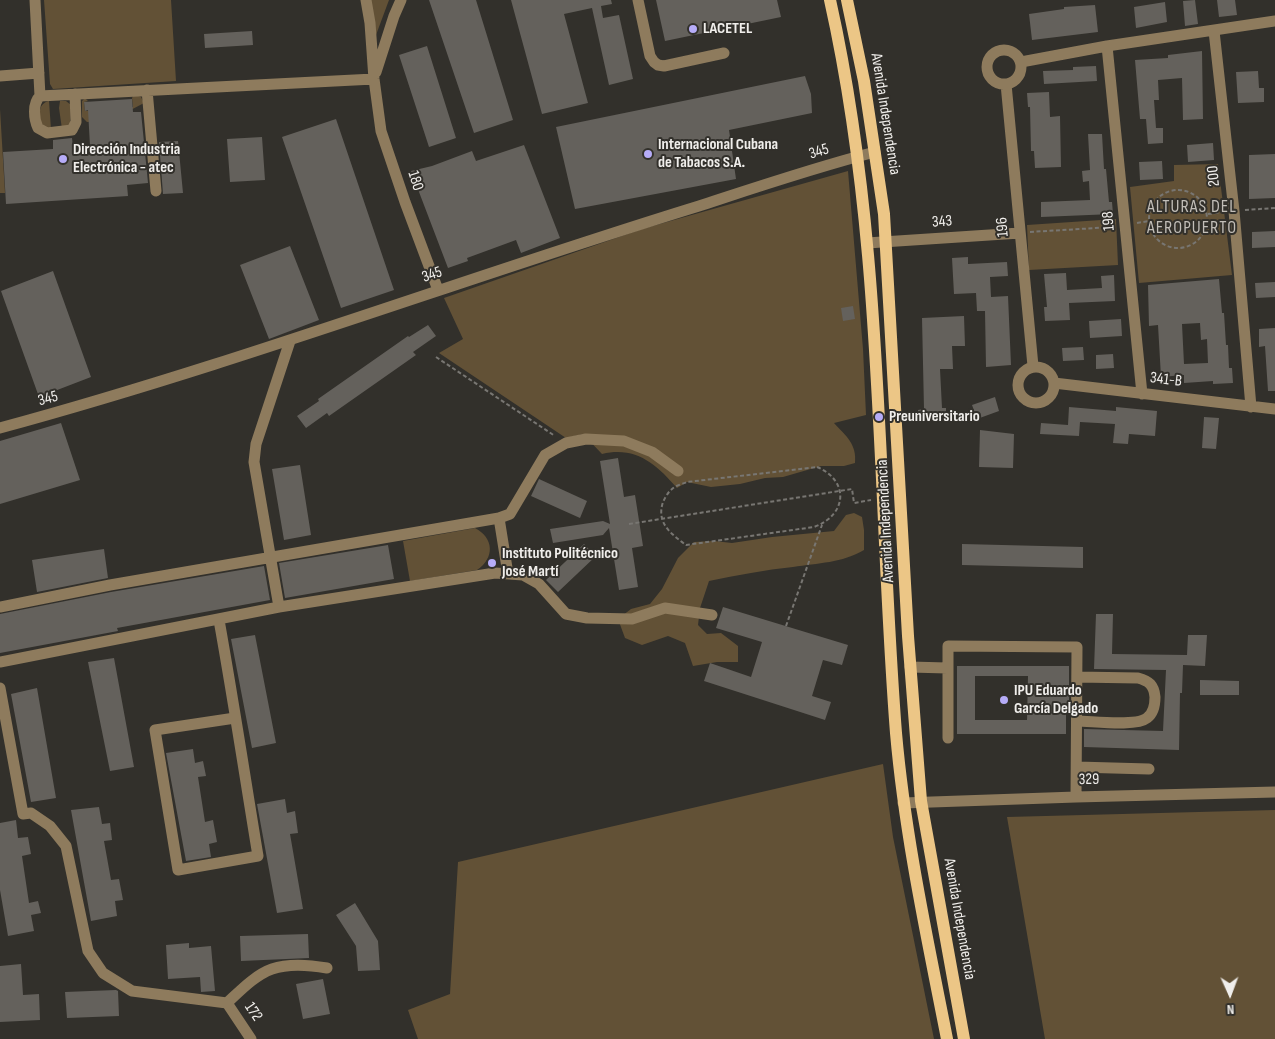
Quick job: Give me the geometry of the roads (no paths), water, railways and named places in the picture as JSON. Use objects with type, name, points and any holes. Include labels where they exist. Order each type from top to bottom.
[{"type":"main road","name":"Avenida Independencia","points":[[830,0],[858,156],[867,243],[896,732],[903,803],[915,877],[947,1039]]},
{"type":"main road","name":"Avenida Independencia","points":[[848,0],[864,81],[884,214],[910,667],[921,801],[964,1039]]},
{"type":"street","points":[[36,0],[40,96],[35,104],[38,128],[47,133],[68,131],[74,126],[76,122],[75,94]]},
{"type":"street","name":"180","points":[[366,0],[370,23],[374,79],[382,130],[405,202],[438,290]]},
{"type":"street","name":"180","points":[[374,79],[401,0]]},
{"type":"street","points":[[638,0],[650,56],[658,65],[664,66],[724,53]]},
{"type":"street","points":[[1021,62],[1107,46],[1275,21]]},
{"type":"street","name":"200","points":[[1214,31],[1234,211],[1252,407]]},
{"type":"street","name":"198","points":[[1107,46],[1142,394]]},
{"type":"street","points":[[1005,50],[1015,53],[1021,62],[1022,67],[1018,77],[1015,81],[1006,84],[997,83],[987,69],[990,57],[994,53],[1005,50]]},
{"type":"street","points":[[0,76],[39,73]]},
{"type":"street","points":[[40,96],[374,79]]},
{"type":"street","name":"196","points":[[1006,84],[1033,366]]},
{"type":"street","points":[[147,90],[156,191]]},
{"type":"street","name":"345","points":[[0,428],[81,406],[290,341],[648,221],[875,152]]},
{"type":"street","name":"343","points":[[867,243],[1020,233]]},
{"type":"street","points":[[279,607],[254,462],[256,444],[290,341]]},
{"type":"street","points":[[1033,366],[1039,366],[1049,372],[1054,383],[1051,395],[1042,402],[1029,402],[1024,399],[1020,394],[1017,383],[1022,372],[1033,366]]},
{"type":"street","name":"341-B","points":[[1054,383],[1275,409]]},
{"type":"street","points":[[0,607],[110,585],[499,518],[510,514],[545,455],[566,443],[586,439],[624,441],[652,452],[678,472]]},
{"type":"street","points":[[499,518],[508,574]]},
{"type":"street","points":[[0,662],[279,607],[483,574],[523,575],[539,584],[566,614],[588,618],[632,620],[665,608],[712,615]]},
{"type":"street","points":[[218,620],[235,718],[258,856],[178,870],[155,730],[235,718]]},
{"type":"street","points":[[948,738],[948,646],[1077,647],[1076,796]]},
{"type":"street","points":[[910,667],[948,668]]},
{"type":"street","points":[[1077,677],[1138,678],[1147,680],[1152,685],[1155,702],[1153,710],[1147,719],[1137,723],[1077,721]]},
{"type":"street","points":[[0,688],[23,814],[32,814],[50,826],[66,846],[88,950],[103,973],[132,990],[227,1003],[252,981],[271,969],[313,965],[327,968]]},
{"type":"street","points":[[1076,768],[1149,769]]},
{"type":"street","name":"329","points":[[903,803],[1076,796],[1275,792]]},
{"type":"street","name":"172","points":[[227,1003],[251,1039]]},
{"type":"place","name":"LACETEL","points":[[693,29]]},
{"type":"place","name":"Internacional Cubana de Tabacos S.A.","points":[[648,154]]},
{"type":"place","name":"Dirección Industria Electrónica - atec","points":[[63,159]]},
{"type":"place","name":"Preuniversitario","points":[[879,417]]},
{"type":"place","name":"Instituto Politécnico José Martí","points":[[492,563]]},
{"type":"place","name":"IPU Eduardo García Delgado","points":[[1004,700]]},
{"type":"district","name":"ALTURAS DEL AEROPUERTO","points":[[1192,217]]}]
